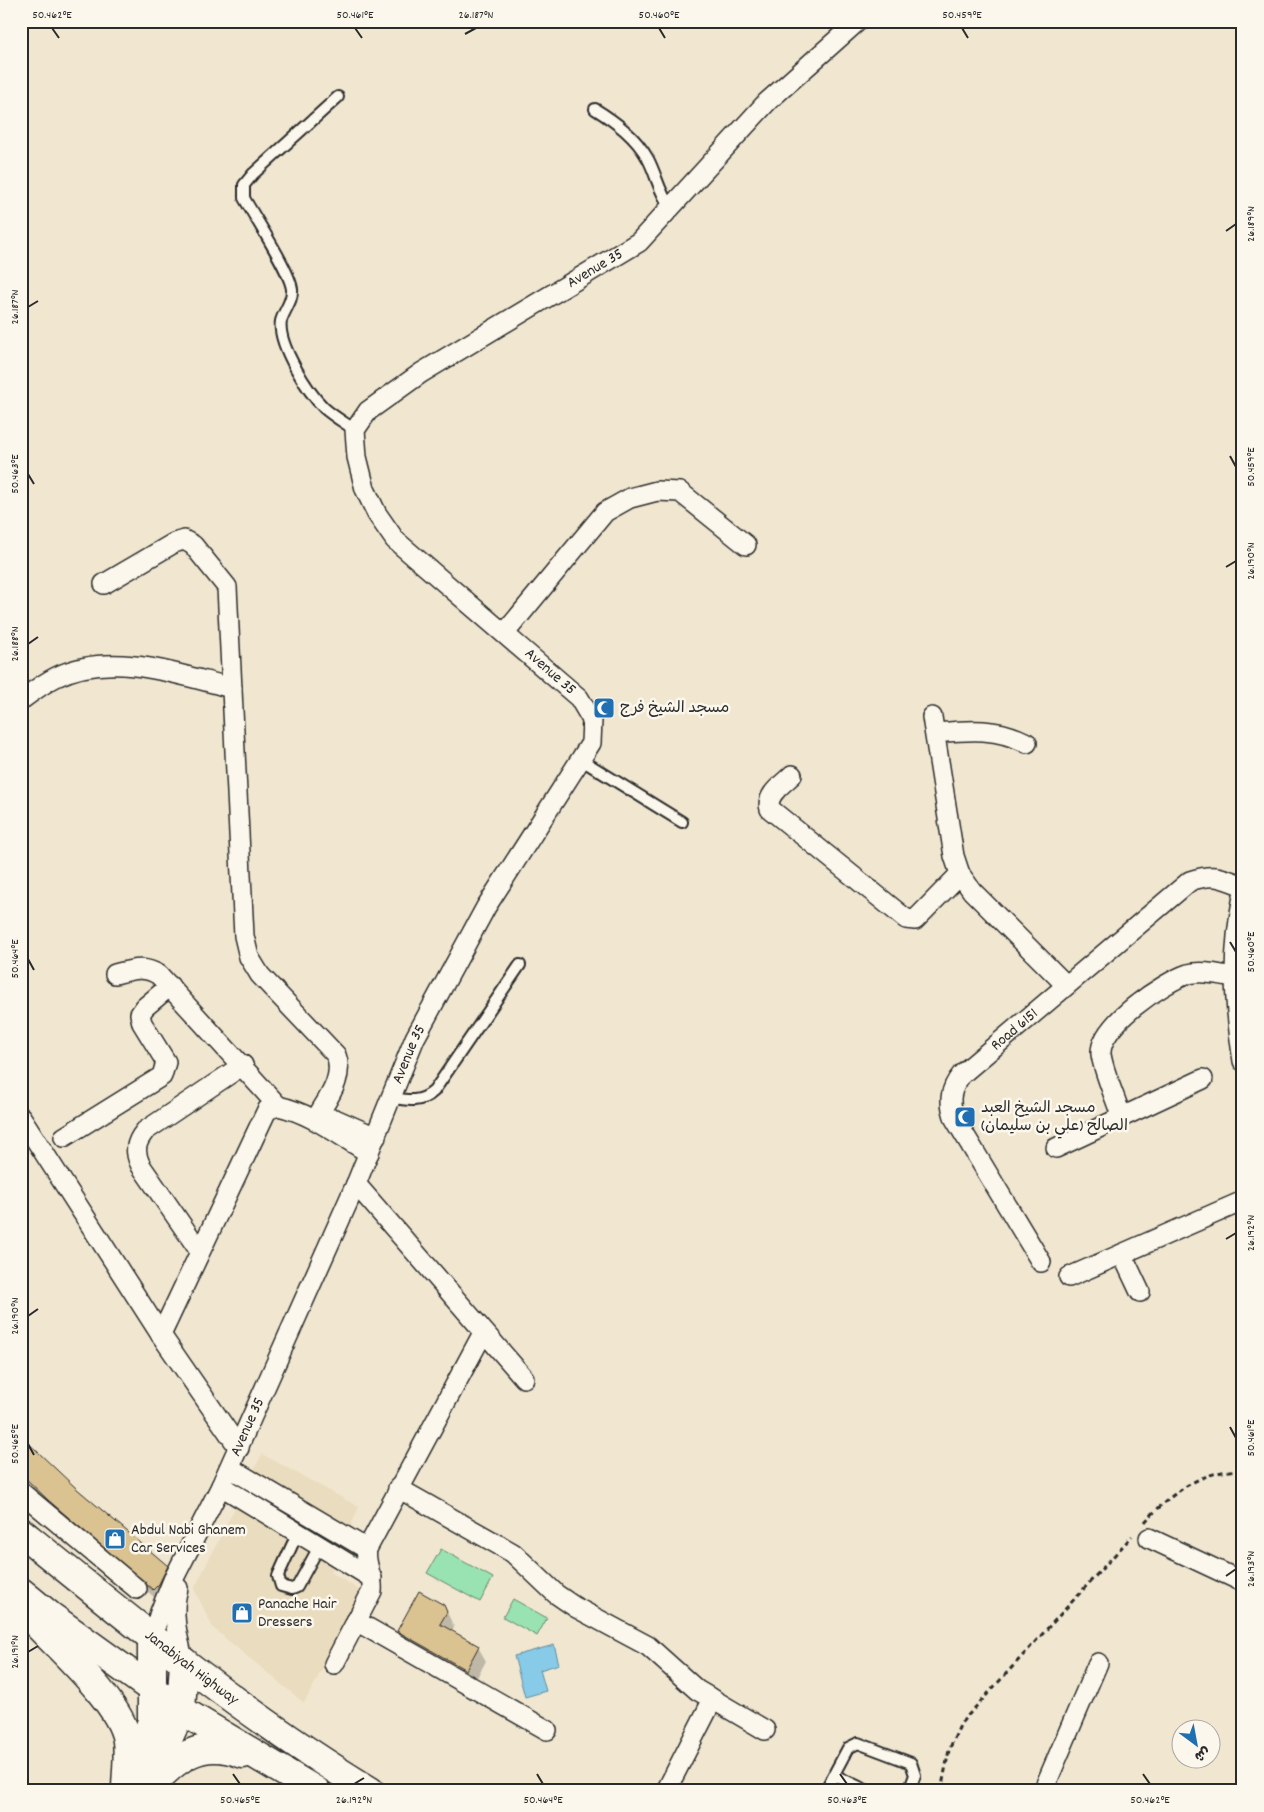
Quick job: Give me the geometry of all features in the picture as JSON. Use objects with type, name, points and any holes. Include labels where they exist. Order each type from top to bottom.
[{"type":"main road","name":"Janabiyah Highway","points":[[21,1532],[152,1638],[271,1727],[370,1791]]},
{"type":"main road","points":[[21,1592],[49,1615],[181,1710],[284,1770],[316,1791]]},
{"type":"main road","points":[[21,1609],[103,1694],[115,1711],[127,1740],[136,1790],[185,1756],[196,1750],[213,1747],[235,1751],[284,1770]]},
{"type":"main road","name":"Avenue 35","points":[[136,1790],[152,1721],[152,1638]]},
{"type":"main road","name":"Avenue 35","points":[[136,1790],[181,1710],[184,1662]]},
{"type":"street","name":"Avenue 35","points":[[152,1638],[160,1612],[230,1468],[356,1184],[415,1038],[456,958],[486,907],[591,742],[592,720],[579,698],[395,540],[377,514],[365,489],[357,457],[355,430],[368,411],[421,373],[625,251],[649,232],[767,102],[858,21]]},
{"type":"street","points":[[505,633],[605,512],[630,498],[657,491],[680,492],[746,545]]},
{"type":"street","points":[[104,584],[179,540],[189,541],[227,587],[246,947],[260,975],[336,1056],[340,1064],[340,1074],[316,1119]]},
{"type":"street","points":[[21,700],[56,677],[76,669],[98,666],[141,667],[232,688]]},
{"type":"street","points":[[1027,743],[1008,734],[988,730],[934,725],[954,856],[960,874],[972,891],[1066,985]]},
{"type":"street","points":[[792,775],[771,795],[768,804],[770,809],[906,919],[916,920],[960,874]]},
{"type":"street","name":"Road 6151","points":[[1041,1262],[955,1119],[951,1108],[950,1095],[954,1084],[962,1074],[1190,881],[1206,876],[1222,877],[1243,886]]},
{"type":"street","points":[[1243,896],[1237,926],[1234,977],[1235,1007],[1243,1061]]},
{"type":"street","points":[[115,974],[138,968],[146,968],[159,975],[243,1065],[278,1106],[316,1119],[332,1132],[372,1145]]},
{"type":"street","points":[[1121,1116],[1102,1054],[1103,1040],[1111,1028],[1148,998],[1190,973],[1234,977]]},
{"type":"street","points":[[64,1137],[162,1076],[166,1062],[142,1023],[140,1014],[145,1007],[170,986]]},
{"type":"street","points":[[200,1250],[141,1166],[136,1148],[139,1138],[145,1131],[243,1065]]},
{"type":"street","points":[[1056,1148],[1121,1116],[1203,1080]]},
{"type":"street","points":[[160,1335],[264,1115],[267,1110],[278,1106]]},
{"type":"street","points":[[21,1117],[160,1335],[239,1448]]},
{"type":"street","points":[[356,1184],[482,1332],[524,1378]]},
{"type":"street","points":[[1069,1277],[1243,1201]]},
{"type":"street","points":[[1122,1254],[1140,1292]]},
{"type":"street","points":[[334,1664],[372,1591],[372,1578],[366,1561],[367,1549],[482,1332]]},
{"type":"street","points":[[230,1468],[367,1549]]},
{"type":"street","points":[[221,1486],[372,1578]]},
{"type":"street","points":[[398,1488],[512,1553],[556,1594],[575,1607],[648,1646],[697,1690],[765,1730]]},
{"type":"street","points":[[21,1492],[137,1589]]},
{"type":"street","points":[[298,1532],[306,1513]]},
{"type":"street","points":[[320,1545],[329,1526]]},
{"type":"street","points":[[1149,1538],[1243,1582]]},
{"type":"street","name":"Avenue 35","points":[[182,1564],[174,1602],[175,1622],[184,1662]]},
{"type":"street","points":[[356,1621],[547,1730]]},
{"type":"street","points":[[1043,1791],[1098,1663]]},
{"type":"street","points":[[666,1791],[713,1699]]},
{"type":"lane","points":[[338,97],[253,174],[244,185],[244,198],[288,275],[292,290],[289,306],[281,321],[282,340],[299,373],[324,408],[355,430]]},
{"type":"lane","points":[[595,110],[624,128],[648,159],[663,198],[671,208]]},
{"type":"lane","points":[[580,759],[682,822]]},
{"type":"lane","points":[[392,1097],[409,1101],[426,1097],[434,1091],[520,965]]},
{"type":"lane","points":[[298,1532],[278,1576],[281,1586],[292,1589],[297,1587],[320,1545]]},
{"type":"lane","points":[[826,1791],[848,1748],[852,1745],[863,1744],[911,1763],[915,1775],[909,1791]]},
{"type":"lane","points":[[834,1775],[868,1791]]},
{"type":"path","points":[[941,1791],[949,1750],[961,1723],[1165,1500],[1184,1487],[1208,1476],[1243,1471]]},
{"type":"shaded area","points":[[262,1454],[359,1507],[331,1572],[364,1593],[304,1703],[213,1628],[194,1589]]},
{"type":"green space","points":[[441,1549],[493,1578],[480,1602],[427,1573]]},
{"type":"green space","points":[[513,1599],[547,1618],[537,1636],[503,1617]]},
{"type":"water","points":[[554,1645],[559,1664],[540,1670],[546,1691],[525,1697],[514,1656]]},
{"type":"building","name":"Abdul Nabi Ghanem Car Services","points":[[21,1436],[76,1488],[168,1566],[159,1584],[153,1590],[48,1500],[21,1474]]},
{"type":"building","points":[[419,1591],[444,1605],[447,1612],[440,1624],[479,1646],[466,1670],[397,1631]]},
{"type":"place","name":"مسجد الشيخ فرج","points":[[604,708]]},
{"type":"place","name":"مسجد الشيخ العبد الصالح (علي بن سليمان)","points":[[965,1117]]},
{"type":"place","name":"Abdul Nabi Ghanem Car Services","points":[[115,1539]]},
{"type":"place","name":"Panache Hair Dressers","points":[[242,1613]]}]
